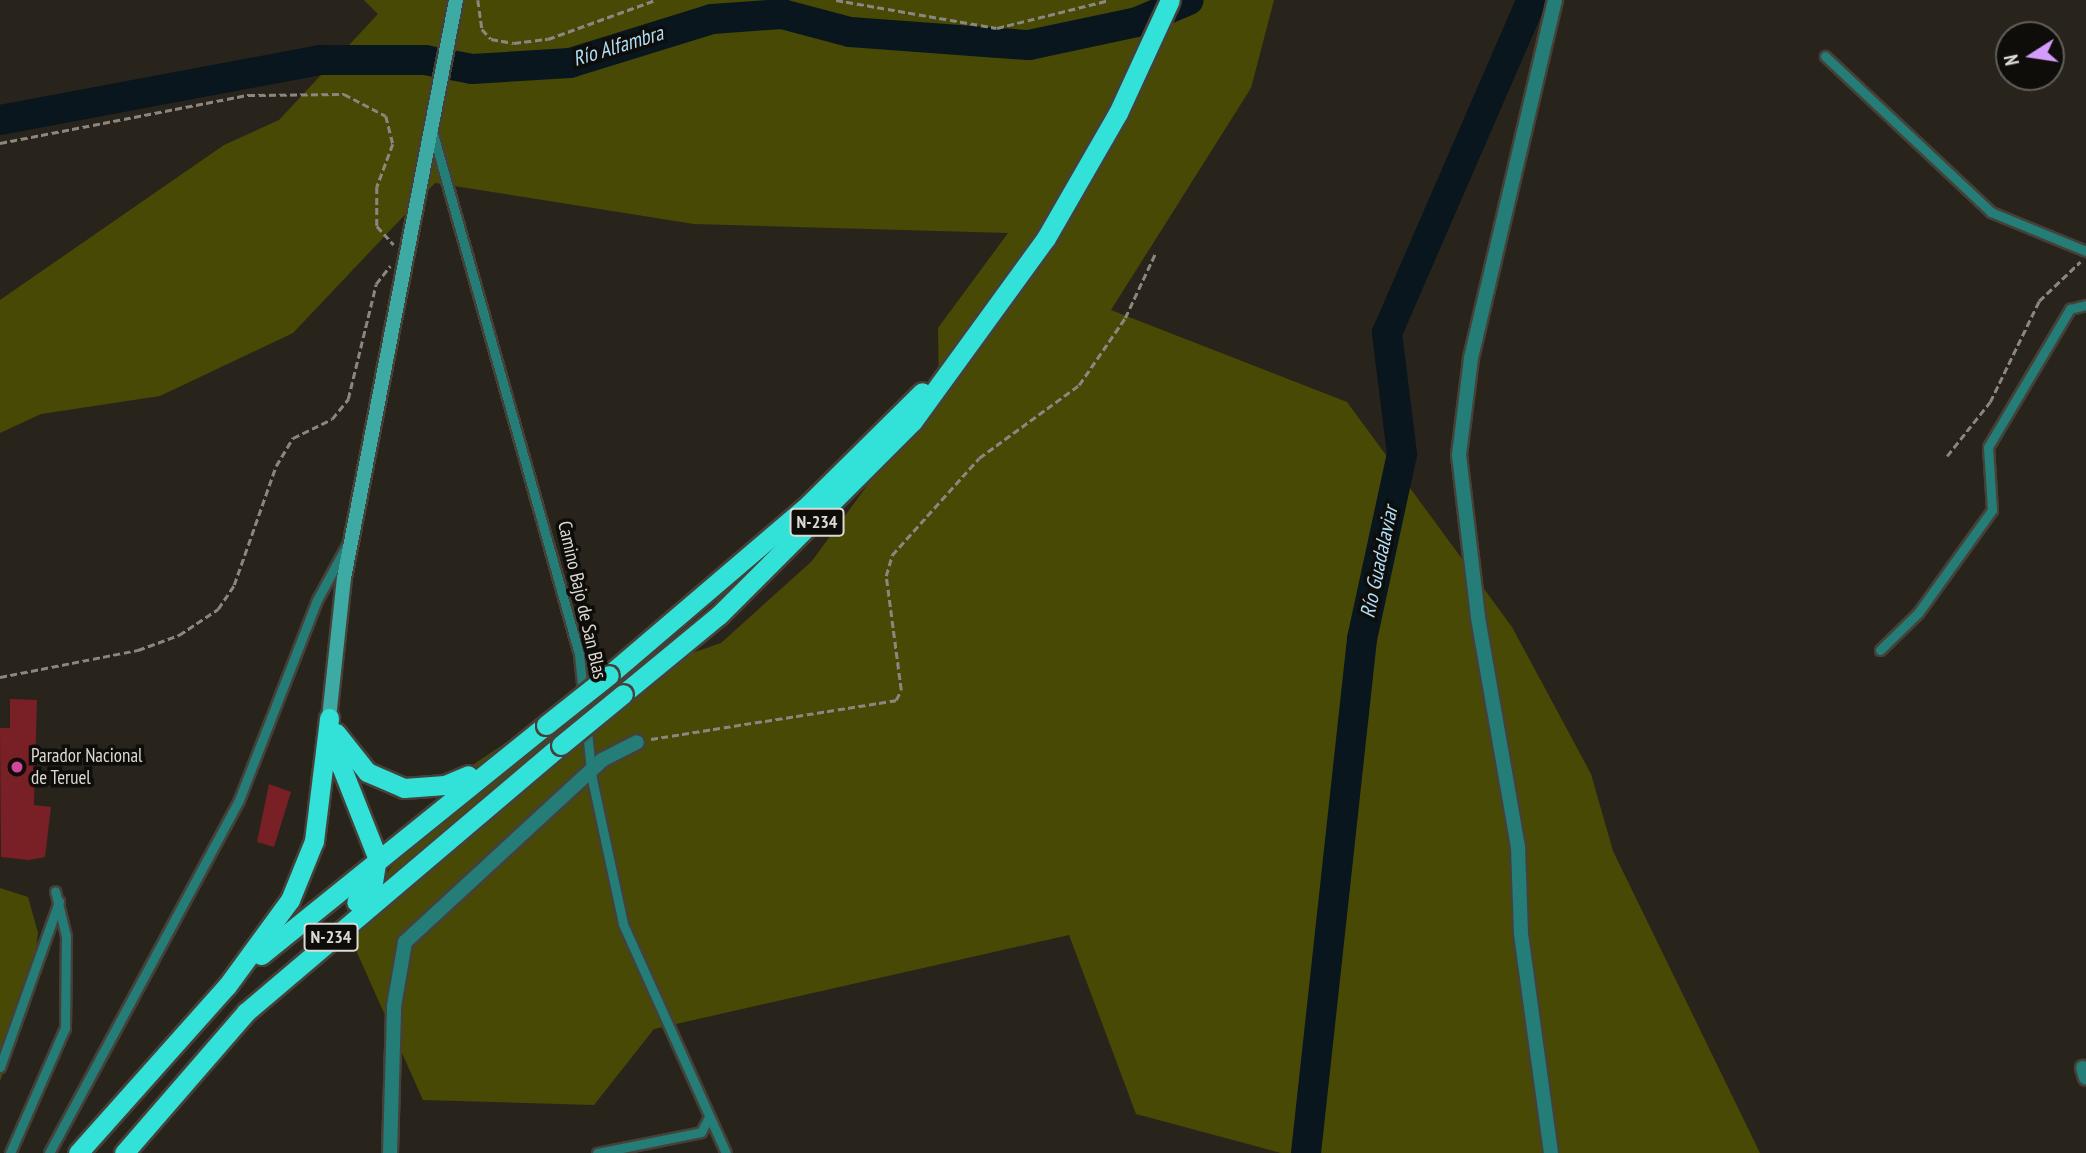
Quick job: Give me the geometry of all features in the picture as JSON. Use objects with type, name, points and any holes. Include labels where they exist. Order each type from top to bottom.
[{"type":"highway","name":"N-234","points":[[124,1153],[246,1012],[719,615],[823,516],[913,421],[986,326],[1046,238],[1149,48],[1170,0]]},
{"type":"highway","name":"N-234","points":[[78,1153],[226,986],[377,857],[609,675],[808,504],[986,326]]},
{"type":"highway","points":[[333,726],[367,772],[404,788],[445,785],[491,765]]},
{"type":"highway","points":[[138,1136],[243,1004],[357,901],[373,882],[377,857],[341,766],[333,726]]},
{"type":"highway","points":[[226,986],[300,882],[318,818],[333,726]]},
{"type":"main road","points":[[333,726],[332,651],[456,0]]},
{"type":"street","points":[[1551,1153],[1521,933],[1518,847],[1478,617],[1460,456],[1471,358],[1555,0]]},
{"type":"street","points":[[390,1153],[394,1006],[405,942],[591,770],[638,742]]},
{"type":"lane","points":[[1825,56],[1991,212],[2086,251]]},
{"type":"lane","name":"Camino Bajo de San Blas","points":[[432,130],[579,654],[591,770],[623,925],[726,1153]]},
{"type":"lane","points":[[1880,650],[1918,613],[1992,510],[1987,447],[2070,309],[2086,305]]},
{"type":"lane","points":[[48,1153],[239,800],[317,600],[354,531]]},
{"type":"lane","points":[[0,1067],[57,896],[66,936],[65,1028],[10,1153]]},
{"type":"lane","points":[[597,1153],[701,1132],[709,1116]]},
{"type":"path","points":[[478,0],[482,29],[491,39],[514,43],[548,38],[655,0]]},
{"type":"path","points":[[836,0],[997,28],[1109,0]]},
{"type":"path","points":[[0,144],[248,95],[344,94],[386,116],[393,144],[377,187],[377,226],[407,258],[383,270],[376,284],[357,376],[340,412],[293,438],[276,466],[234,585],[218,609],[179,635],[138,650],[0,677]]},
{"type":"path","points":[[638,742],[896,701],[901,690],[886,576],[892,555],[979,458],[1079,385],[1125,318],[1155,254]]},
{"type":"path","points":[[1947,456],[1990,402],[2039,301],[2086,258]]},
{"type":"shaded area","points":[[364,0],[1274,0],[1251,88],[1111,310],[1347,402],[1512,627],[1591,774],[1613,851],[1760,1153],[1281,1153],[1136,1114],[1069,935],[654,1029],[594,1105],[423,1100],[346,928],[462,772],[585,690],[721,643],[812,561],[939,387],[938,328],[1008,233],[694,224],[435,183],[293,333],[160,396],[41,414],[0,433],[0,300],[224,145],[279,120],[378,14]]},
{"type":"shaded area","points":[[0,888],[28,897],[38,933],[29,1009],[0,1081]]},
{"type":"building","name":"Parador Nacional de Teruel","points":[[10,699],[37,700],[34,805],[51,807],[45,857],[29,860],[1,857],[0,728],[10,728]]},
{"type":"building","points":[[269,784],[291,792],[274,847],[257,842]]},
{"type":"waterway","name":"Río Alfambra","points":[[0,120],[321,60],[425,60],[472,69],[570,63],[712,19],[782,14],[850,32],[1029,45],[1137,22],[1189,0]]},
{"type":"waterway","name":"Río Guadalaviar","points":[[1306,1153],[1362,639],[1402,454],[1387,333],[1532,0]]},
{"type":"place","name":"Parador Nacional de Teruel","points":[[17,767]]}]
